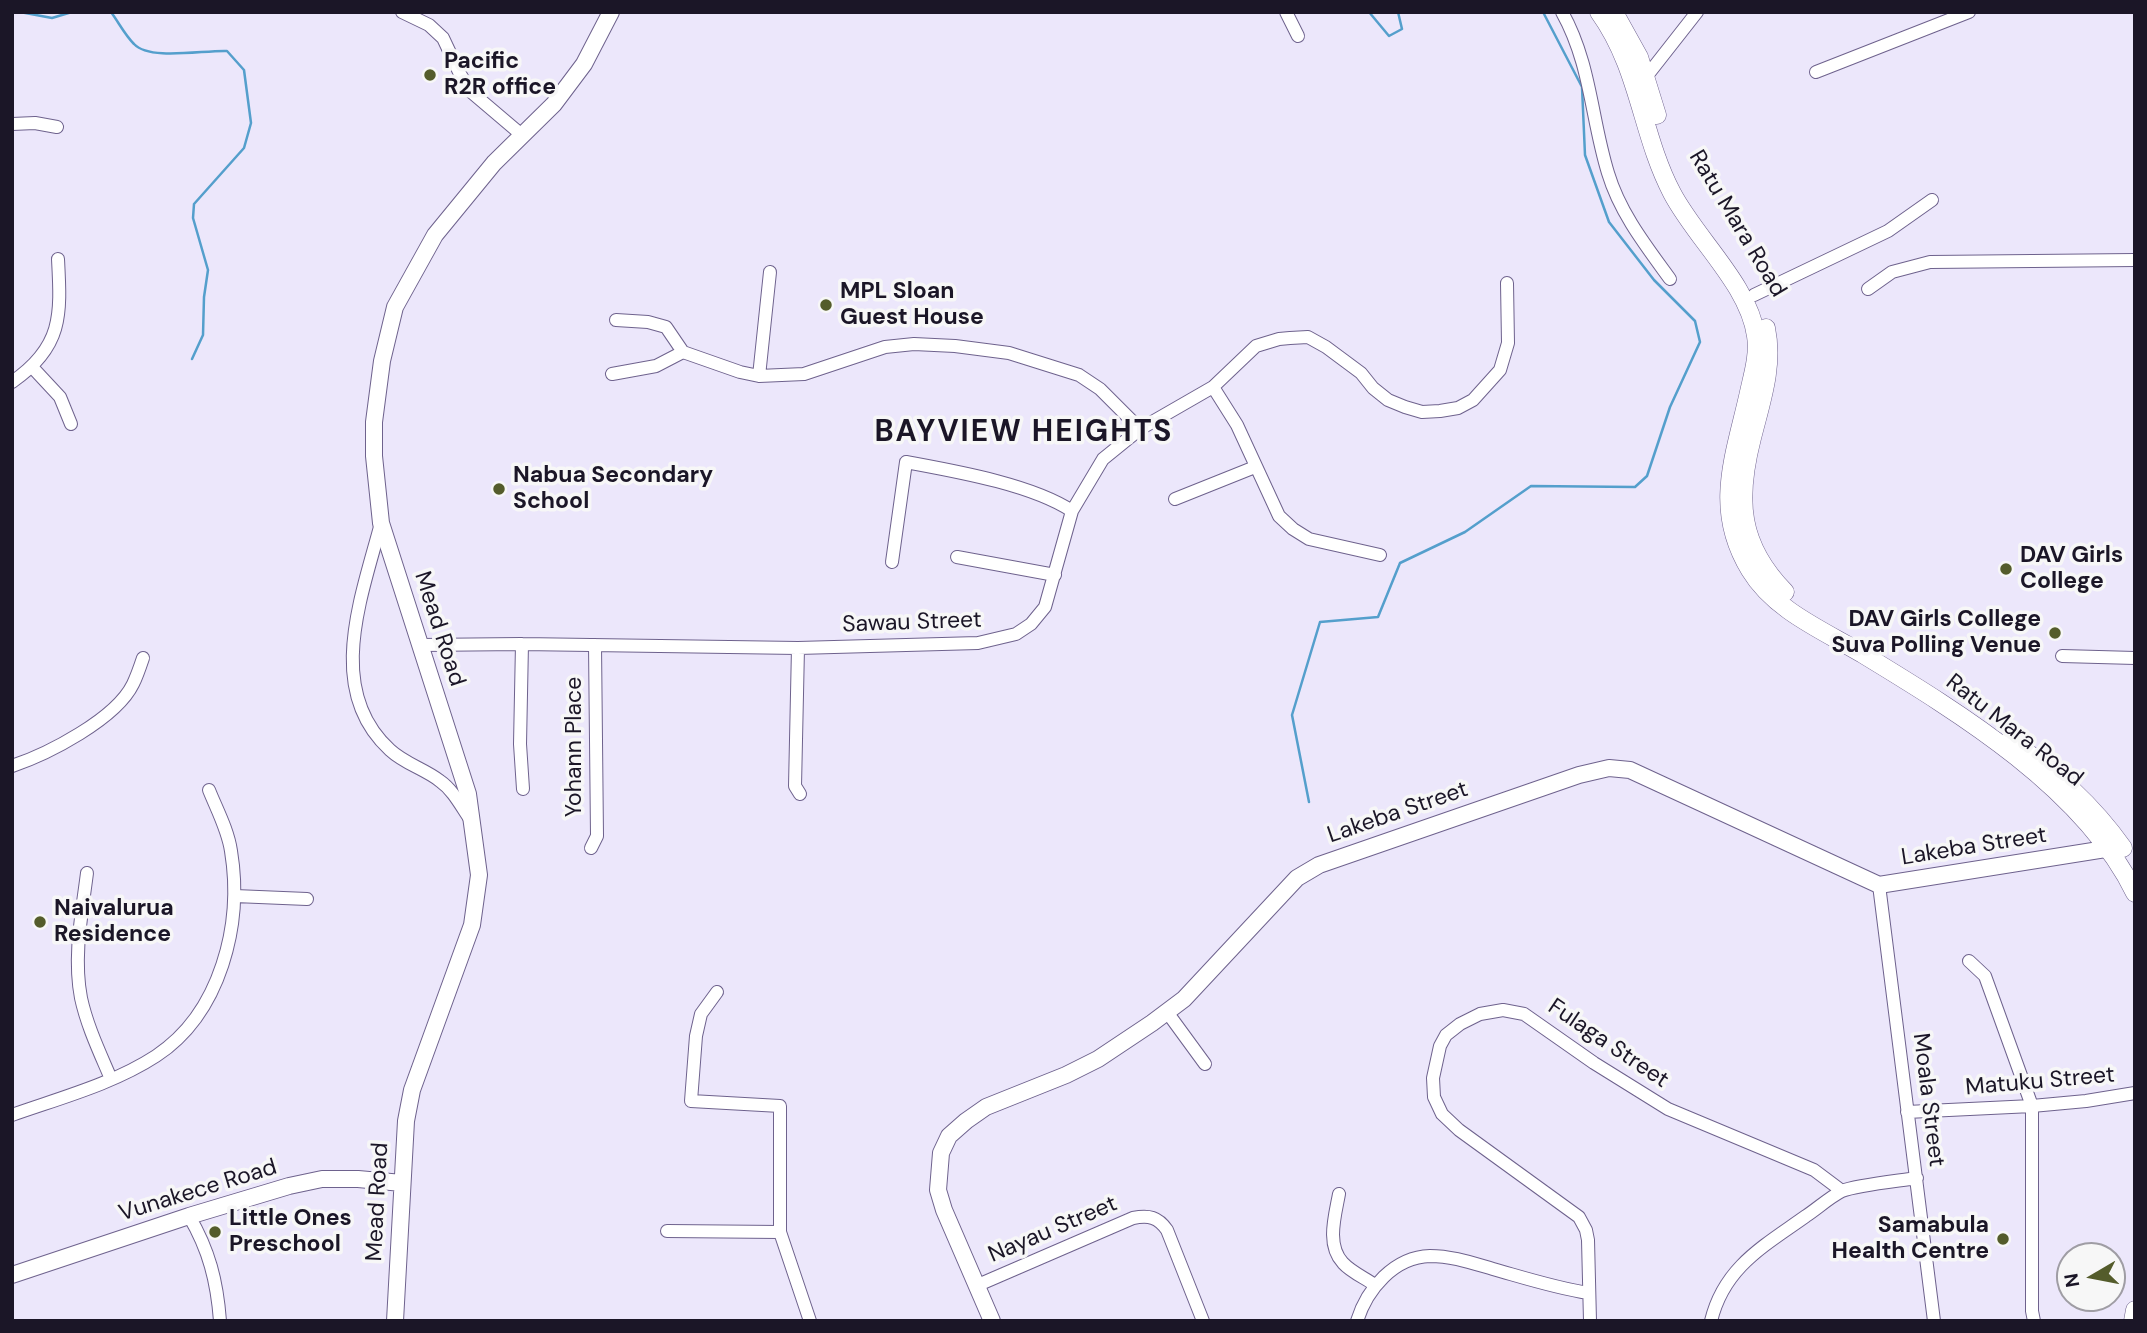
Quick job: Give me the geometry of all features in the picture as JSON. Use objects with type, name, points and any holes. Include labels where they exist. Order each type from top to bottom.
[{"type":"highway","name":"Ratu Mara Road","points":[[1600,12],[1611,28],[1627,63],[1654,153],[1667,182],[1680,207],[1745,303],[1755,327],[1755,364],[1733,458],[1728,495],[1732,525],[1750,570],[1771,596],[1806,621],[1922,691],[2003,748],[2063,797],[2135,868]]},
{"type":"highway","name":"Ratu Mara Road","points":[[1614,12],[1639,57],[1663,142],[1677,177],[1694,208],[1754,295],[1764,319],[1769,341],[1768,359],[1763,398],[1746,466],[1742,496],[1747,530],[1761,565],[1789,597],[1933,684],[2050,769],[2091,808],[2115,848],[2135,893]]},
{"type":"highway","points":[[2133,1321],[2135,1310]]},
{"type":"main road","name":"Mead Road","points":[[395,1321],[406,1121],[412,1090],[472,925],[479,876],[468,794],[381,523],[374,456],[374,422],[382,361],[395,307],[413,270],[447,217],[494,163],[554,104],[584,64],[611,12]]},
{"type":"main road","name":"Lakeba Street","points":[[992,1321],[938,1190],[941,1153],[949,1136],[986,1107],[1066,1075],[1098,1059],[1167,1012],[1184,999],[1297,878],[1319,865],[1569,778],[1609,768],[1630,769],[1880,885],[2115,848]]},
{"type":"main road","name":"Vunakece Road","points":[[12,1275],[262,1193],[322,1179],[402,1183]]},
{"type":"street","points":[[402,12],[429,25],[443,38],[470,91],[523,136]]},
{"type":"street","points":[[1286,12],[1298,36]]},
{"type":"street","points":[[1562,12],[1585,64],[1603,152],[1614,190],[1634,229],[1670,279]]},
{"type":"street","points":[[1646,77],[1697,12]]},
{"type":"street","points":[[1816,72],[1969,12]]},
{"type":"street","points":[[1639,57],[1662,57]]},
{"type":"street","points":[[12,124],[35,122],[57,127]]},
{"type":"street","points":[[1754,295],[1888,231],[1932,200]]},
{"type":"street","points":[[12,382],[33,368],[54,334],[60,312],[58,259]]},
{"type":"street","points":[[1868,289],[1892,272],[1930,262],[2135,260]]},
{"type":"street","points":[[759,376],[770,272]]},
{"type":"street","name":"Sawau Street","points":[[420,645],[798,648],[978,643],[1016,634],[1031,624],[1045,607],[1072,511],[1103,459],[1140,429],[1213,387],[1256,346],[1279,339],[1308,337],[1343,358],[1388,400],[1422,412],[1458,408],[1473,400],[1500,370],[1508,344],[1507,282]]},
{"type":"street","points":[[616,320],[648,322],[666,327],[683,352],[740,373],[759,376],[804,374],[886,347],[914,344],[1009,353],[1079,375],[1100,388],[1140,429]]},
{"type":"street","points":[[612,374],[656,366],[683,352]]},
{"type":"street","points":[[33,368],[60,397],[71,424]]},
{"type":"street","points":[[1213,387],[1237,425],[1279,516],[1310,539],[1380,555]]},
{"type":"street","points":[[892,562],[906,462],[989,480],[1050,500],[1072,511]]},
{"type":"street","points":[[1175,499],[1255,467]]},
{"type":"street","points":[[381,523],[352,646],[356,694],[382,743],[399,758],[439,780],[453,794],[472,822]]},
{"type":"street","points":[[957,557],[1055,575]]},
{"type":"street","points":[[522,644],[520,744],[523,789]]},
{"type":"street","name":"Yohann Place","points":[[591,848],[597,836],[595,645]]},
{"type":"street","points":[[798,648],[795,786],[800,794]]},
{"type":"street","points":[[2063,656],[2135,658]]},
{"type":"street","points":[[12,766],[37,758],[66,742],[115,707],[133,686],[143,658]]},
{"type":"street","points":[[12,1115],[111,1079],[156,1056],[178,1037],[196,1016],[220,972],[235,896],[230,848],[209,790]]},
{"type":"street","points":[[87,873],[78,940],[81,996],[89,1025],[111,1079]]},
{"type":"street","name":"Moala Street","points":[[1880,885],[1934,1321]]},
{"type":"street","points":[[235,896],[307,899]]},
{"type":"street","points":[[1969,961],[1985,976],[2032,1106],[2034,1321]]},
{"type":"street","points":[[716,992],[701,1014],[696,1036],[691,1101],[780,1106],[780,1232],[810,1321]]},
{"type":"street","name":"Fulaga Street","points":[[1590,1321],[1588,1240],[1579,1217],[1459,1130],[1442,1114],[1434,1097],[1433,1079],[1440,1046],[1446,1035],[1460,1024],[1480,1014],[1503,1010],[1524,1014],[1594,1063],[1668,1109],[1814,1171],[1842,1191]]},
{"type":"street","points":[[1167,1012],[1205,1064]]},
{"type":"street","name":"Matuku Street","points":[[1907,1112],[2032,1106],[2135,1093]]},
{"type":"street","points":[[1711,1321],[1720,1291],[1750,1256],[1842,1191],[1917,1178]]},
{"type":"street","points":[[1339,1194],[1333,1231],[1334,1248],[1342,1263],[1375,1285]]},
{"type":"street","points":[[189,1216],[204,1241],[213,1271],[220,1321]]},
{"type":"street","name":"Nayau Street","points":[[978,1284],[1133,1218],[1147,1216],[1160,1220],[1167,1230],[1203,1321]]},
{"type":"street","points":[[667,1231],[780,1232]]},
{"type":"street","points":[[1357,1321],[1375,1285],[1391,1272],[1427,1256],[1446,1257],[1560,1289],[1588,1293]]},
{"type":"waterway","points":[[20,12],[52,18],[72,12]]},
{"type":"waterway","points":[[111,12],[134,44],[142,49],[177,54],[227,51],[244,70],[251,123],[244,148],[194,204],[193,218],[208,270],[203,335],[192,359]]},
{"type":"waterway","points":[[1369,12],[1389,36],[1402,29],[1398,12]]},
{"type":"waterway","points":[[1309,802],[1292,715],[1320,622],[1378,617],[1400,563],[1465,532],[1531,486],[1635,487],[1647,476],[1670,407],[1700,342],[1695,321],[1654,280],[1609,222],[1585,155],[1582,87],[1543,12]]},
{"type":"place","name":"Pacific R2R office","points":[[430,75]]},
{"type":"place","name":"MPL Sloan Guest House","points":[[826,305]]},
{"type":"place","name":"Nabua Secondary School","points":[[499,489]]},
{"type":"place","name":"DAV Girls College","points":[[2006,569]]},
{"type":"place","name":"DAV Girls College Suva Polling Venue","points":[[2055,633]]},
{"type":"place","name":"Naivalurua Residence","points":[[40,922]]},
{"type":"place","name":"Little Ones Preschool","points":[[215,1232]]},
{"type":"place","name":"Samabula Health Centre","points":[[2003,1239]]},
{"type":"district","name":"BAYVIEW HEIGHTS","points":[[1024,433]]}]
